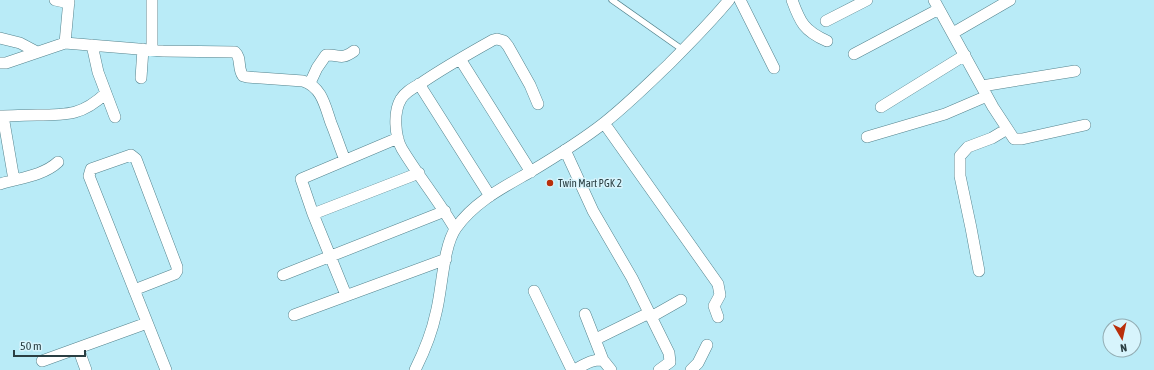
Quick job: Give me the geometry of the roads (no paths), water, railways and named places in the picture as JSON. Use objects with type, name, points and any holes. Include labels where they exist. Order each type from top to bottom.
[{"type":"street","points":[[55,0],[69,1],[65,43]]},
{"type":"street","points":[[141,78],[147,49],[152,0]]},
{"type":"street","points":[[415,370],[421,358],[436,313],[450,240],[455,229],[470,212],[490,196],[531,172],[604,123],[646,86],[683,50],[709,24],[729,0]]},
{"type":"street","points":[[740,0],[774,68]]},
{"type":"street","points":[[792,0],[802,24],[809,32],[827,41]]},
{"type":"street","points":[[826,21],[867,0]]},
{"type":"street","points":[[953,33],[1010,0]]},
{"type":"street","points":[[854,54],[937,5],[1011,137],[1017,140],[1085,125]]},
{"type":"street","points":[[0,38],[20,43],[37,52]]},
{"type":"street","points":[[455,229],[445,211],[401,148],[396,120],[398,105],[405,94],[439,71],[493,40],[497,40],[504,41],[530,85],[538,104]]},
{"type":"street","points":[[0,63],[6,63],[65,43],[191,52],[235,52],[239,57],[239,69],[243,76],[310,83],[316,89],[326,105],[345,160]]},
{"type":"street","points":[[92,45],[98,72],[115,117]]},
{"type":"street","points":[[310,83],[317,68],[326,55],[342,57],[354,51]]},
{"type":"street","points":[[881,107],[965,55]]},
{"type":"street","points":[[460,59],[531,172]]},
{"type":"street","points":[[868,137],[945,114],[985,91],[1075,71]]},
{"type":"street","points":[[419,84],[490,196]]},
{"type":"street","points":[[14,180],[1,116],[63,115],[79,111],[91,105],[106,93]]},
{"type":"street","points":[[604,123],[718,284],[720,295],[714,306],[718,317]]},
{"type":"street","points":[[979,271],[960,176],[960,156],[968,147],[992,138],[1007,129]]},
{"type":"street","points":[[346,295],[313,214],[301,179],[398,138]]},
{"type":"street","points":[[565,150],[593,211],[632,278],[670,356],[670,362],[665,369]]},
{"type":"street","points":[[134,290],[175,274],[177,267],[136,159],[131,155],[91,169],[89,176],[147,323],[166,370]]},
{"type":"street","points":[[0,184],[52,168],[58,162]]},
{"type":"street","points":[[313,214],[419,173]]},
{"type":"street","points":[[283,275],[445,211]]},
{"type":"street","points":[[294,315],[446,259]]},
{"type":"street","points":[[534,291],[573,370],[592,361],[603,360]]},
{"type":"street","points":[[596,339],[681,300]]},
{"type":"street","points":[[586,314],[603,360],[611,370]]},
{"type":"street","points":[[42,361],[147,323]]},
{"type":"street","points":[[691,370],[698,363],[707,345]]},
{"type":"street","points":[[78,348],[86,370]]},
{"type":"lane","points":[[612,0],[683,50]]},
{"type":"place","name":"Twin Mart PGK 2","points":[[550,183]]}]
